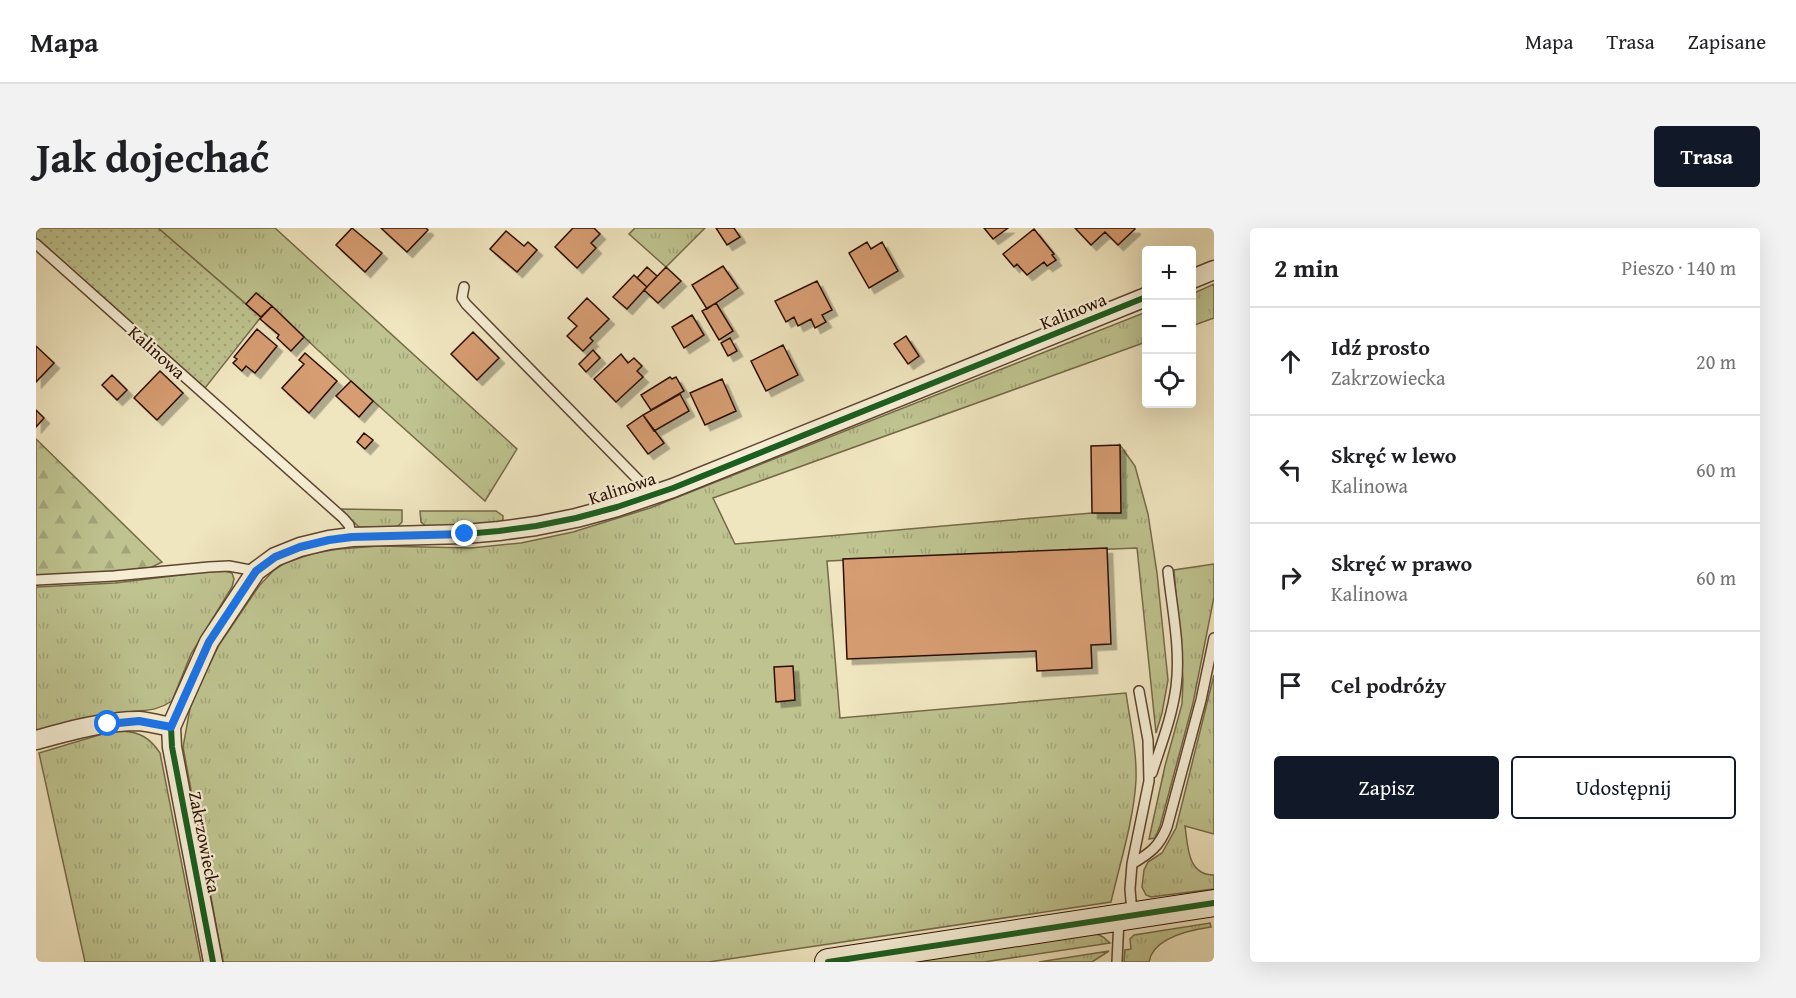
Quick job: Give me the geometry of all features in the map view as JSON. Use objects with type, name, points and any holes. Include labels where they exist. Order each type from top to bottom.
[{"type":"street","points":[[1196,277],[1214,270]]},
{"type":"street","name":"Kalinowa","points":[[171,727],[209,642],[256,571],[275,557],[300,547],[329,540],[509,530],[576,518],[617,507],[653,495],[1142,299]]},
{"type":"street","points":[[36,740],[66,731],[139,721],[171,727]]},
{"type":"street","name":"Zakrzowiecka","points":[[171,727],[172,747],[213,962]]},
{"type":"street","points":[[831,962],[1214,903]]},
{"type":"lane","name":"Kalinowa","points":[[36,244],[343,518],[349,525],[352,537]]},
{"type":"lane","points":[[464,286],[462,298],[466,304],[653,495]]},
{"type":"lane","points":[[36,580],[229,566],[256,571]]},
{"type":"lane","points":[[1117,962],[1126,916],[1132,864],[1149,781],[1173,708],[1176,685],[1177,653],[1168,571]]},
{"type":"lane","points":[[1132,864],[1150,853],[1162,840],[1167,827],[1201,700],[1214,638]]},
{"type":"lane","points":[[1139,691],[1148,740],[1149,781]]},
{"type":"green space","points":[[36,228],[158,228],[261,317],[205,388],[36,238]]},
{"type":"green space","points":[[158,228],[275,228],[517,449],[485,501],[257,293],[246,304]]},
{"type":"green space","points":[[635,228],[705,228],[666,267],[629,234]]},
{"type":"green space","points":[[1214,284],[1214,318],[1196,325],[1196,300],[1196,292]]},
{"type":"green space","points":[[1142,314],[1142,343],[713,498],[735,544],[1092,513],[1120,513],[1120,445],[1135,466],[1148,514],[1157,573],[1168,680],[1156,733],[1137,548],[827,561],[840,718],[1126,693],[1136,769],[1135,795],[1111,902],[709,962],[223,962],[183,747],[191,703],[219,645],[259,586],[273,571],[285,563],[314,553],[339,549],[379,546],[471,548],[521,543],[573,532],[650,508]]},
{"type":"green space","points":[[36,439],[162,562],[150,568],[36,575]]},
{"type":"green space","points":[[340,509],[402,510],[402,522],[394,527],[359,527]]},
{"type":"green space","points":[[420,511],[496,511],[503,516],[503,520],[478,526],[427,527],[421,522]]},
{"type":"green space","points":[[1214,564],[1214,597],[1193,703],[1160,826],[1155,838],[1149,839],[1182,704],[1183,680],[1174,570]]},
{"type":"green space","points":[[221,570],[232,573],[234,579],[232,587],[191,654],[172,701],[154,709],[101,717],[36,732],[36,587],[115,583]]},
{"type":"green space","points":[[1214,675],[1214,834],[1185,826],[1190,858],[1198,870],[1214,875],[1214,889],[1151,897],[1146,895],[1142,887],[1144,870],[1148,862],[1162,853],[1176,828]]},
{"type":"green space","points":[[122,731],[144,737],[160,753],[201,962],[85,962],[39,753],[109,732]]},
{"type":"green space","points":[[1210,923],[1211,927],[1174,936],[1157,946],[1149,962],[1124,962],[1125,950],[1131,949],[1130,939],[1134,935]]},
{"type":"green space","points":[[1095,933],[1110,943],[984,962],[912,962]]},
{"type":"green space","points":[[1109,951],[1092,962],[1039,962]]},
{"type":"building","points":[[352,228],[382,253],[365,272],[336,245]]},
{"type":"building","points":[[381,228],[426,228],[428,230],[407,252]]},
{"type":"building","points":[[573,228],[594,228],[600,234],[591,243],[596,248],[577,268],[555,247]]},
{"type":"building","points":[[716,228],[734,228],[740,237],[727,245]]},
{"type":"building","points":[[984,228],[1008,228],[993,239]]},
{"type":"building","points":[[1075,228],[1135,229],[1118,245],[1105,232],[1091,245]]},
{"type":"building","points":[[1034,229],[1054,254],[1052,255],[1056,260],[1047,266],[1044,262],[1027,275],[1017,264],[1014,267],[1003,254]]},
{"type":"building","points":[[506,231],[524,246],[528,242],[537,250],[517,272],[490,249]]},
{"type":"building","points":[[867,242],[871,249],[882,242],[898,271],[869,288],[849,253]]},
{"type":"building","points":[[723,266],[738,288],[707,309],[692,285]]},
{"type":"building","points":[[647,267],[657,276],[647,287],[637,278]]},
{"type":"building","points":[[666,267],[681,281],[658,303],[644,290]]},
{"type":"building","points":[[634,275],[647,287],[627,309],[613,297]]},
{"type":"building","points":[[817,281],[832,310],[822,315],[826,322],[815,328],[811,319],[798,326],[794,317],[786,322],[775,301]]},
{"type":"building","points":[[256,293],[272,306],[261,317],[246,304]]},
{"type":"building","points":[[587,298],[609,319],[590,338],[593,341],[583,351],[567,336],[577,326],[568,318]]},
{"type":"building","points":[[716,303],[733,331],[719,340],[702,311]]},
{"type":"building","points":[[272,306],[304,337],[291,351],[277,338],[279,335],[260,319]]},
{"type":"building","points":[[692,315],[704,335],[684,348],[672,327]]},
{"type":"building","points":[[257,329],[277,346],[255,373],[246,366],[242,371],[233,363],[237,359],[234,357]]},
{"type":"building","points":[[473,332],[499,358],[477,380],[451,354]]},
{"type":"building","points":[[906,336],[919,356],[908,364],[894,344]]},
{"type":"building","points":[[730,338],[737,351],[728,356],[721,343]]},
{"type":"building","points":[[783,345],[798,375],[766,391],[751,361]]},
{"type":"building","points":[[36,346],[54,363],[36,382]]},
{"type":"building","points":[[593,350],[600,358],[586,372],[579,364]]},
{"type":"building","points":[[305,353],[337,381],[309,413],[282,388],[304,364],[299,360]]},
{"type":"building","points":[[621,354],[628,363],[634,358],[642,366],[637,371],[643,377],[616,402],[594,379]]},
{"type":"building","points":[[160,371],[183,393],[157,420],[134,398]]},
{"type":"building","points":[[112,375],[127,390],[117,400],[102,385]]},
{"type":"building","points":[[670,377],[672,379],[676,377],[684,391],[651,410],[641,395]]},
{"type":"building","points":[[722,379],[736,411],[705,425],[690,393]]},
{"type":"building","points":[[351,381],[373,401],[359,417],[336,396]]},
{"type":"building","points":[[680,394],[689,411],[654,431],[643,415]]},
{"type":"building","points":[[36,410],[44,418],[36,427]]},
{"type":"building","points":[[643,415],[664,443],[648,454],[627,426]]},
{"type":"building","points":[[364,433],[373,440],[365,449],[357,442]]},
{"type":"building","points":[[1120,445],[1121,513],[1092,513],[1091,446]]},
{"type":"building","points":[[1107,548],[1111,644],[1091,645],[1092,668],[1037,671],[1036,651],[847,659],[843,559]]},
{"type":"building","points":[[793,666],[795,700],[776,702],[774,667]]},
{"type":"cycle path","points":[[213,962],[172,747],[171,727],[209,642],[256,571],[275,557],[300,547],[329,540],[499,531],[576,518],[617,507],[673,488],[1142,299]]},
{"type":"cycle path","points":[[828,962],[1214,903]]},
{"type":"route","points":[[108,724],[139,721],[171,727],[209,642],[256,571],[275,557],[300,547],[352,537],[465,534]]}]
